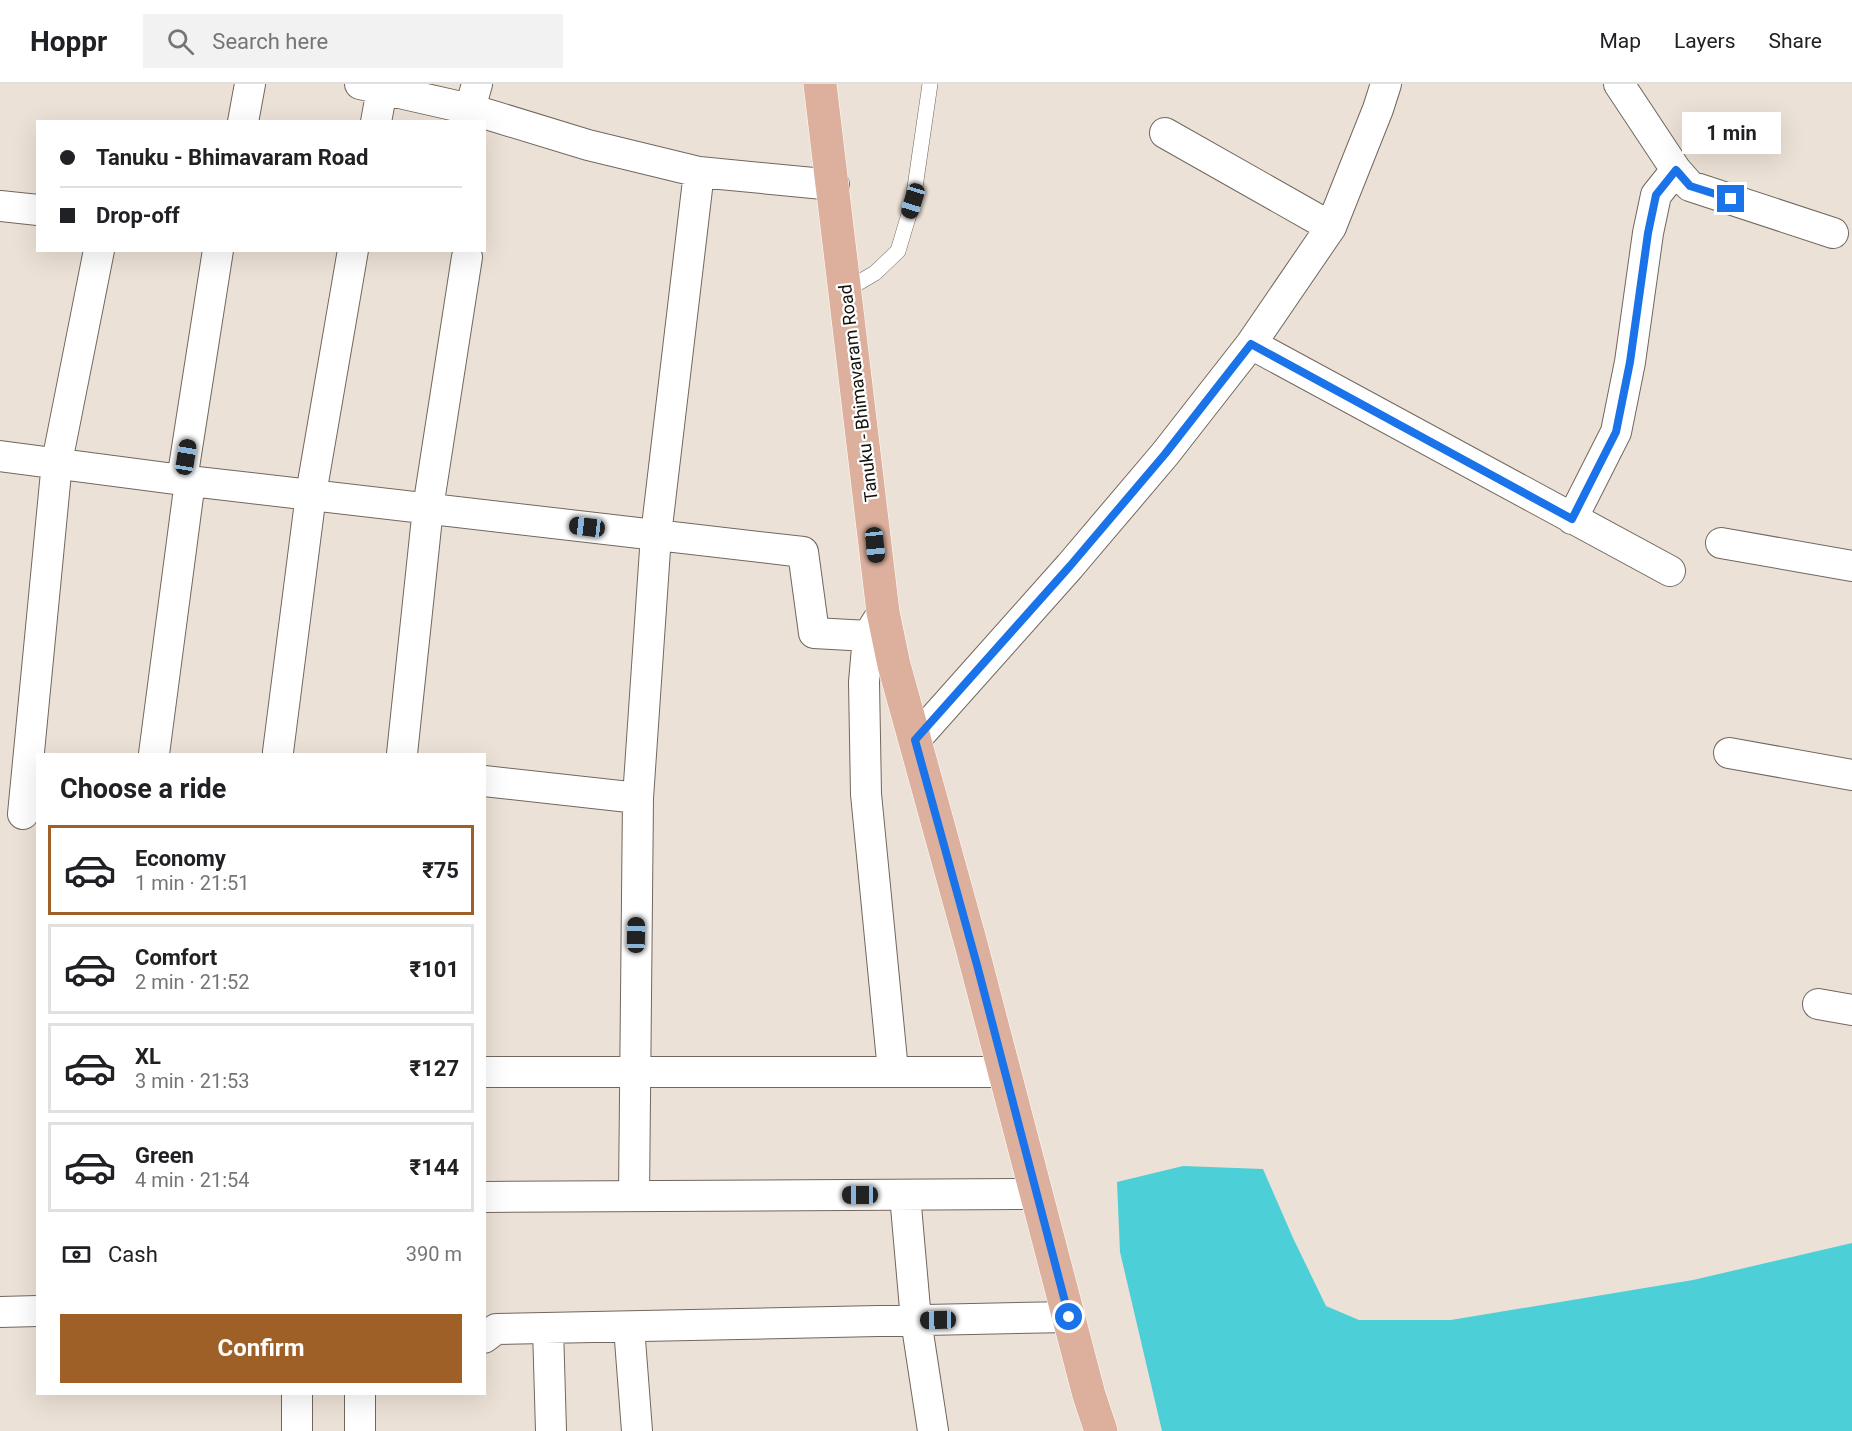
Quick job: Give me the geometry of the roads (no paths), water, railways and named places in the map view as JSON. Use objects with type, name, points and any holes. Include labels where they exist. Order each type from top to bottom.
[{"type":"main road","name":"Tanuku - Bhimavaram Road","points":[[820,84],[846,290],[875,624],[894,665],[1101,1431]]},
{"type":"street","points":[[243,120],[250,84]]},
{"type":"street","points":[[915,740],[1070,566],[1165,454],[1251,344],[1331,227],[1386,84]]},
{"type":"street","points":[[1618,84],[1676,170],[1690,186],[1833,233]]},
{"type":"street","points":[[376,120],[371,86],[473,97],[588,145],[699,172],[834,185]]},
{"type":"street","points":[[1165,133],[1331,227]]},
{"type":"street","points":[[1572,519],[1616,432],[1630,362],[1648,233],[1656,195],[1676,170]]},
{"type":"street","points":[[634,1196],[638,798],[656,535],[699,172]]},
{"type":"street","points":[[0,206],[36,210]]},
{"type":"street","points":[[20,815],[57,462],[99,252]]},
{"type":"street","points":[[154,753],[186,480],[218,252]]},
{"type":"street","points":[[278,752],[311,494],[354,252]]},
{"type":"street","points":[[402,753],[428,508],[467,257]]},
{"type":"street","points":[[1251,344],[1670,572]]},
{"type":"street","points":[[0,456],[803,552],[814,633],[875,624],[864,682],[866,794],[893,1071]]},
{"type":"street","points":[[1721,543],[1852,566]]},
{"type":"street","points":[[1729,753],[1852,776]]},
{"type":"street","points":[[486,781],[638,798]]},
{"type":"street","points":[[1818,1004],[1852,1010]]},
{"type":"street","points":[[486,1072],[1005,1072]]},
{"type":"street","points":[[486,1197],[1036,1194]]},
{"type":"street","points":[[905,1195],[916,1320],[933,1431]]},
{"type":"street","points":[[0,1312],[36,1311]]},
{"type":"street","points":[[486,1336],[496,1329],[1069,1317]]},
{"type":"street","points":[[629,1327],[637,1431]]},
{"type":"street","points":[[548,1328],[551,1431]]},
{"type":"street","points":[[297,1395],[297,1431]]},
{"type":"street","points":[[360,1395],[360,1431]]},
{"type":"lane","points":[[846,290],[875,273],[898,251],[913,201],[930,84]]},
{"type":"water","points":[[1183,1166],[1263,1169],[1326,1306],[1359,1320],[1451,1320],[1693,1280],[1852,1243],[1852,1431],[1162,1431],[1120,1252],[1117,1182]]}]
